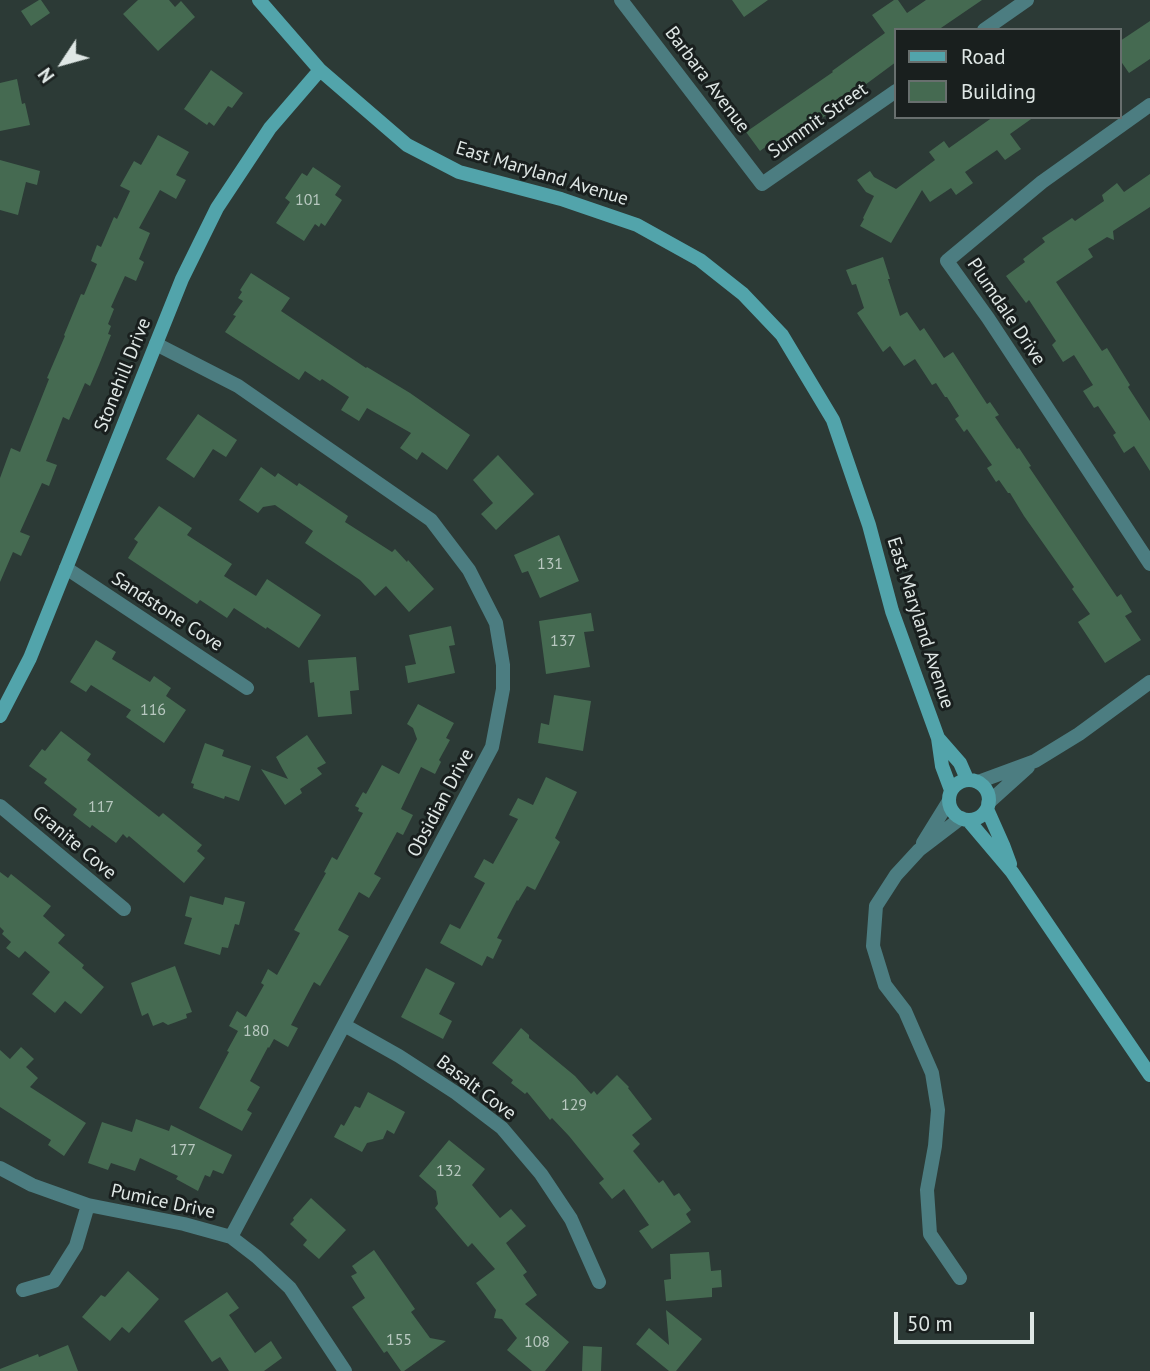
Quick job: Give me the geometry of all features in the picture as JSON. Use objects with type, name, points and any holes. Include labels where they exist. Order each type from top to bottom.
[{"type":"street","name":"East Maryland Avenue","points":[[259,0],[320,70],[407,145],[460,172],[561,199],[637,225],[700,260],[743,294],[782,335],[833,420],[869,525],[892,611],[938,738],[952,811],[964,819],[1012,872],[1150,1075]]},
{"type":"street","name":"Barbara Avenue","points":[[621,0],[762,184]]},
{"type":"street","points":[[987,28],[1027,0]]},
{"type":"street","name":"Stonehill Drive","points":[[0,716],[30,658],[182,279],[217,208],[270,128],[320,70]]},
{"type":"street","name":"Summit Street","points":[[762,184],[894,91]]},
{"type":"street","name":"Plumdale Drive","points":[[1150,105],[1042,182],[947,261],[988,318],[1150,564]]},
{"type":"street","name":"Obsidian Drive","points":[[156,344],[239,386],[431,520],[469,570],[496,623],[503,665],[503,689],[492,747],[231,1237]]},
{"type":"street","name":"Sandstone Cove","points":[[66,568],[247,688]]},
{"type":"street","points":[[919,850],[964,819],[979,817],[1035,761],[1079,734],[1150,682]]},
{"type":"street","name":"East Maryland Avenue","points":[[938,738],[972,781],[986,790],[988,806],[1012,872]]},
{"type":"street","points":[[960,1278],[930,1234],[927,1190],[938,1110],[932,1073],[905,1011],[885,985],[873,946],[876,906],[896,876],[919,850],[960,781],[972,781],[1035,761]]},
{"type":"street","name":"Granite Cove","points":[[0,806],[124,909]]},
{"type":"street","name":"Basalt Cove","points":[[344,1025],[456,1093],[502,1128],[541,1174],[571,1219],[598,1282]]},
{"type":"street","name":"Pumice Drive","points":[[0,1168],[32,1185],[88,1205],[184,1224],[231,1237],[290,1288],[345,1371]]},
{"type":"street","points":[[23,1290],[54,1281],[76,1246],[88,1205]]},
{"type":"building","points":[[39,0],[50,13],[31,26],[21,11]]},
{"type":"building","points":[[138,0],[169,0],[175,7],[181,1],[195,17],[158,51],[123,14]]},
{"type":"building","points":[[732,0],[768,0],[744,17]]},
{"type":"building","points":[[894,0],[898,0],[907,13],[926,0],[982,0],[941,28],[894,28],[894,63],[850,96],[848,93],[825,109],[828,114],[806,129],[802,124],[777,143],[775,140],[760,151],[746,132],[885,33],[872,15]]},
{"type":"building","points":[[1150,21],[1150,59],[1129,73],[1122,63],[1122,40]]},
{"type":"building","points":[[211,70],[243,93],[232,108],[228,106],[214,126],[209,122],[207,125],[184,109]]},
{"type":"building","points":[[17,79],[30,125],[0,131],[0,83]]},
{"type":"building","points":[[990,119],[1031,119],[1010,134],[1021,149],[1005,160],[997,150],[965,172],[973,183],[956,195],[951,188],[930,202],[922,190],[891,243],[860,226],[874,196],[866,192],[857,180],[870,171],[874,177],[896,189],[935,160],[929,152],[944,141],[949,148]]},
{"type":"building","points":[[158,135],[189,152],[176,175],[186,180],[176,199],[160,190],[139,228],[150,233],[139,259],[144,262],[136,281],[125,276],[111,307],[114,309],[108,324],[111,326],[108,334],[111,335],[99,365],[90,386],[85,383],[69,420],[63,417],[46,461],[57,465],[49,486],[42,483],[20,532],[30,536],[21,556],[13,552],[0,582],[0,478],[11,448],[20,452],[64,335],[97,264],[91,261],[97,245],[101,247],[114,217],[117,219],[130,191],[120,186],[134,161],[141,165]]},
{"type":"building","points":[[0,160],[40,171],[37,185],[26,182],[18,215],[0,210]]},
{"type":"building","points":[[313,167],[341,186],[335,195],[342,200],[325,226],[321,223],[319,227],[315,224],[304,241],[276,223],[290,202],[285,198],[302,173],[307,176]]},
{"type":"building","points":[[1150,174],[1150,207],[1113,231],[1114,240],[1107,237],[1088,249],[1093,257],[1056,282],[1102,351],[1107,348],[1150,421],[1150,471],[1134,446],[1124,453],[1113,435],[1116,433],[1098,406],[1094,408],[1083,391],[1093,385],[1074,355],[1063,362],[1052,345],[1056,341],[1029,300],[1026,303],[1006,276],[1045,242],[1042,238],[1072,218],[1075,221],[1104,201],[1102,195],[1117,183],[1124,192]]},
{"type":"building","points":[[883,257],[900,316],[907,312],[920,331],[924,328],[944,358],[953,352],[987,404],[990,402],[999,415],[995,417],[1017,449],[1019,448],[1117,597],[1121,594],[1132,612],[1125,616],[1141,640],[1105,663],[1078,622],[1090,614],[1072,589],[1074,587],[1010,493],[999,480],[996,482],[987,468],[992,465],[967,429],[964,432],[955,419],[959,416],[947,397],[936,383],[932,385],[915,359],[904,366],[890,346],[883,352],[857,313],[864,308],[856,284],[852,285],[846,270]]},
{"type":"building","points":[[251,273],[290,298],[281,311],[366,368],[410,393],[470,435],[447,470],[422,452],[417,460],[400,448],[411,433],[367,408],[359,421],[341,410],[349,397],[322,379],[320,381],[305,371],[299,380],[225,332],[243,301],[238,298],[242,292],[240,290]]},
{"type":"building","points":[[198,414],[237,440],[226,457],[213,449],[194,478],[166,459]]},
{"type":"building","points":[[498,455],[534,494],[496,530],[481,514],[493,503],[473,480]]},
{"type":"building","points":[[261,467],[275,477],[278,473],[297,486],[299,483],[348,516],[345,522],[392,552],[395,549],[434,589],[409,612],[386,586],[375,596],[360,580],[305,543],[313,531],[275,505],[263,507],[258,513],[239,500]]},
{"type":"building","points":[[159,506],[192,528],[187,535],[232,564],[224,576],[256,596],[267,579],[321,615],[299,648],[234,608],[227,618],[200,600],[197,604],[128,558],[138,542],[134,539]]},
{"type":"building","points":[[559,535],[579,581],[540,598],[528,571],[522,573],[514,555]]},
{"type":"building","points":[[591,613],[594,631],[584,632],[590,667],[546,674],[539,621]]},
{"type":"building","points":[[451,626],[455,645],[449,646],[455,673],[408,683],[405,666],[416,664],[409,635]]},
{"type":"building","points":[[96,640],[116,652],[112,659],[150,682],[154,676],[171,688],[166,696],[186,710],[164,743],[126,717],[131,710],[91,685],[86,692],[70,682]]},
{"type":"building","points":[[356,657],[359,690],[350,691],[352,714],[318,717],[314,682],[310,683],[308,660]]},
{"type":"building","points":[[554,695],[591,701],[583,751],[538,743],[541,723],[549,725]]},
{"type":"building","points":[[418,704],[454,723],[446,738],[450,740],[439,760],[441,762],[435,774],[421,767],[401,809],[413,815],[403,835],[397,832],[374,874],[381,878],[369,898],[359,892],[338,930],[349,936],[320,986],[314,982],[291,1025],[298,1028],[288,1047],[274,1039],[268,1047],[250,1081],[260,1087],[247,1110],[252,1113],[242,1131],[199,1108],[238,1031],[229,1026],[237,1011],[246,1017],[264,985],[261,983],[268,969],[277,975],[300,933],[294,930],[326,873],[324,872],[332,857],[337,860],[363,813],[355,806],[363,792],[366,794],[382,765],[399,774],[417,739],[413,728],[407,724]]},
{"type":"building","points":[[61,731],[91,754],[87,760],[159,817],[163,813],[202,845],[197,851],[205,858],[184,883],[129,836],[127,838],[123,834],[116,843],[92,825],[90,828],[73,815],[77,809],[44,783],[47,779],[29,766]]},
{"type":"building","points":[[307,735],[326,763],[317,768],[322,774],[300,789],[302,793],[285,805],[261,769],[288,779],[276,757]]},
{"type":"building","points":[[205,743],[224,750],[222,756],[251,766],[239,801],[225,796],[224,799],[193,788],[194,784],[191,783]]},
{"type":"building","points":[[546,777],[577,792],[555,838],[560,842],[535,890],[527,886],[517,900],[497,938],[502,940],[493,959],[487,956],[482,966],[440,943],[450,924],[460,929],[485,883],[474,877],[484,859],[493,864],[518,819],[509,815],[518,798],[533,805]]},
{"type":"building","points":[[0,872],[8,878],[11,874],[51,906],[43,916],[65,935],[58,943],[104,987],[81,1014],[65,1001],[55,1013],[32,994],[50,972],[25,951],[19,958],[6,948],[11,942],[2,934],[4,931],[0,927]]},
{"type":"building","points":[[190,896],[223,905],[225,897],[245,902],[239,925],[235,924],[228,948],[222,947],[220,955],[184,944],[192,918],[185,916]]},
{"type":"building","points":[[175,966],[192,1012],[186,1014],[187,1018],[168,1025],[163,1022],[153,1026],[148,1013],[142,1016],[131,983]]},
{"type":"building","points":[[426,968],[455,983],[439,1014],[452,1021],[443,1039],[401,1017]]},
{"type":"building","points":[[521,1028],[529,1038],[575,1076],[591,1094],[594,1091],[597,1095],[617,1075],[629,1087],[652,1119],[632,1135],[640,1144],[633,1151],[659,1183],[663,1180],[674,1196],[679,1193],[691,1210],[686,1214],[691,1222],[652,1249],[639,1231],[649,1225],[624,1189],[612,1199],[599,1183],[604,1179],[569,1136],[552,1118],[550,1120],[527,1092],[525,1094],[511,1083],[513,1080],[492,1063]]},
{"type":"building","points":[[21,1047],[34,1059],[26,1067],[38,1078],[30,1087],[86,1123],[64,1156],[48,1145],[51,1140],[0,1107],[0,1050],[10,1059]]},
{"type":"building","points":[[368,1092],[405,1112],[394,1134],[387,1130],[383,1139],[367,1143],[362,1152],[334,1137],[341,1124],[344,1126],[355,1106],[360,1108]]},
{"type":"building","points":[[136,1119],[169,1131],[171,1125],[232,1155],[223,1174],[213,1170],[210,1177],[205,1175],[198,1191],[176,1179],[178,1176],[140,1158],[135,1171],[111,1163],[108,1170],[88,1163],[102,1122],[132,1132]]},
{"type":"building","points":[[449,1140],[485,1169],[472,1185],[500,1218],[511,1209],[526,1226],[506,1243],[527,1272],[523,1275],[537,1295],[525,1304],[569,1342],[545,1371],[532,1371],[507,1350],[517,1338],[502,1319],[494,1318],[496,1310],[476,1283],[495,1269],[472,1243],[468,1247],[435,1208],[438,1204],[436,1191],[419,1176]]},
{"type":"building","points":[[311,1198],[346,1230],[319,1259],[303,1245],[307,1240],[290,1224]]},
{"type":"building","points":[[374,1250],[415,1309],[411,1312],[430,1338],[446,1341],[404,1371],[401,1371],[387,1351],[384,1353],[352,1307],[365,1298],[351,1276],[357,1273],[352,1266]]},
{"type":"building","points":[[709,1252],[711,1271],[721,1270],[722,1287],[712,1288],[712,1297],[666,1301],[664,1280],[671,1279],[670,1254]]},
{"type":"building","points":[[128,1271],[159,1299],[129,1333],[122,1327],[110,1341],[82,1317],[101,1295],[105,1297]]},
{"type":"building","points":[[227,1292],[239,1308],[229,1315],[255,1353],[271,1341],[282,1358],[264,1371],[229,1371],[220,1357],[212,1362],[184,1321]]},
{"type":"building","points":[[666,1310],[702,1339],[676,1371],[669,1371],[636,1344],[649,1328],[669,1345]]},
{"type":"building","points":[[68,1345],[78,1371],[0,1371],[38,1354],[39,1357]]},
{"type":"building","points":[[583,1346],[602,1347],[601,1371],[582,1371]]}]
